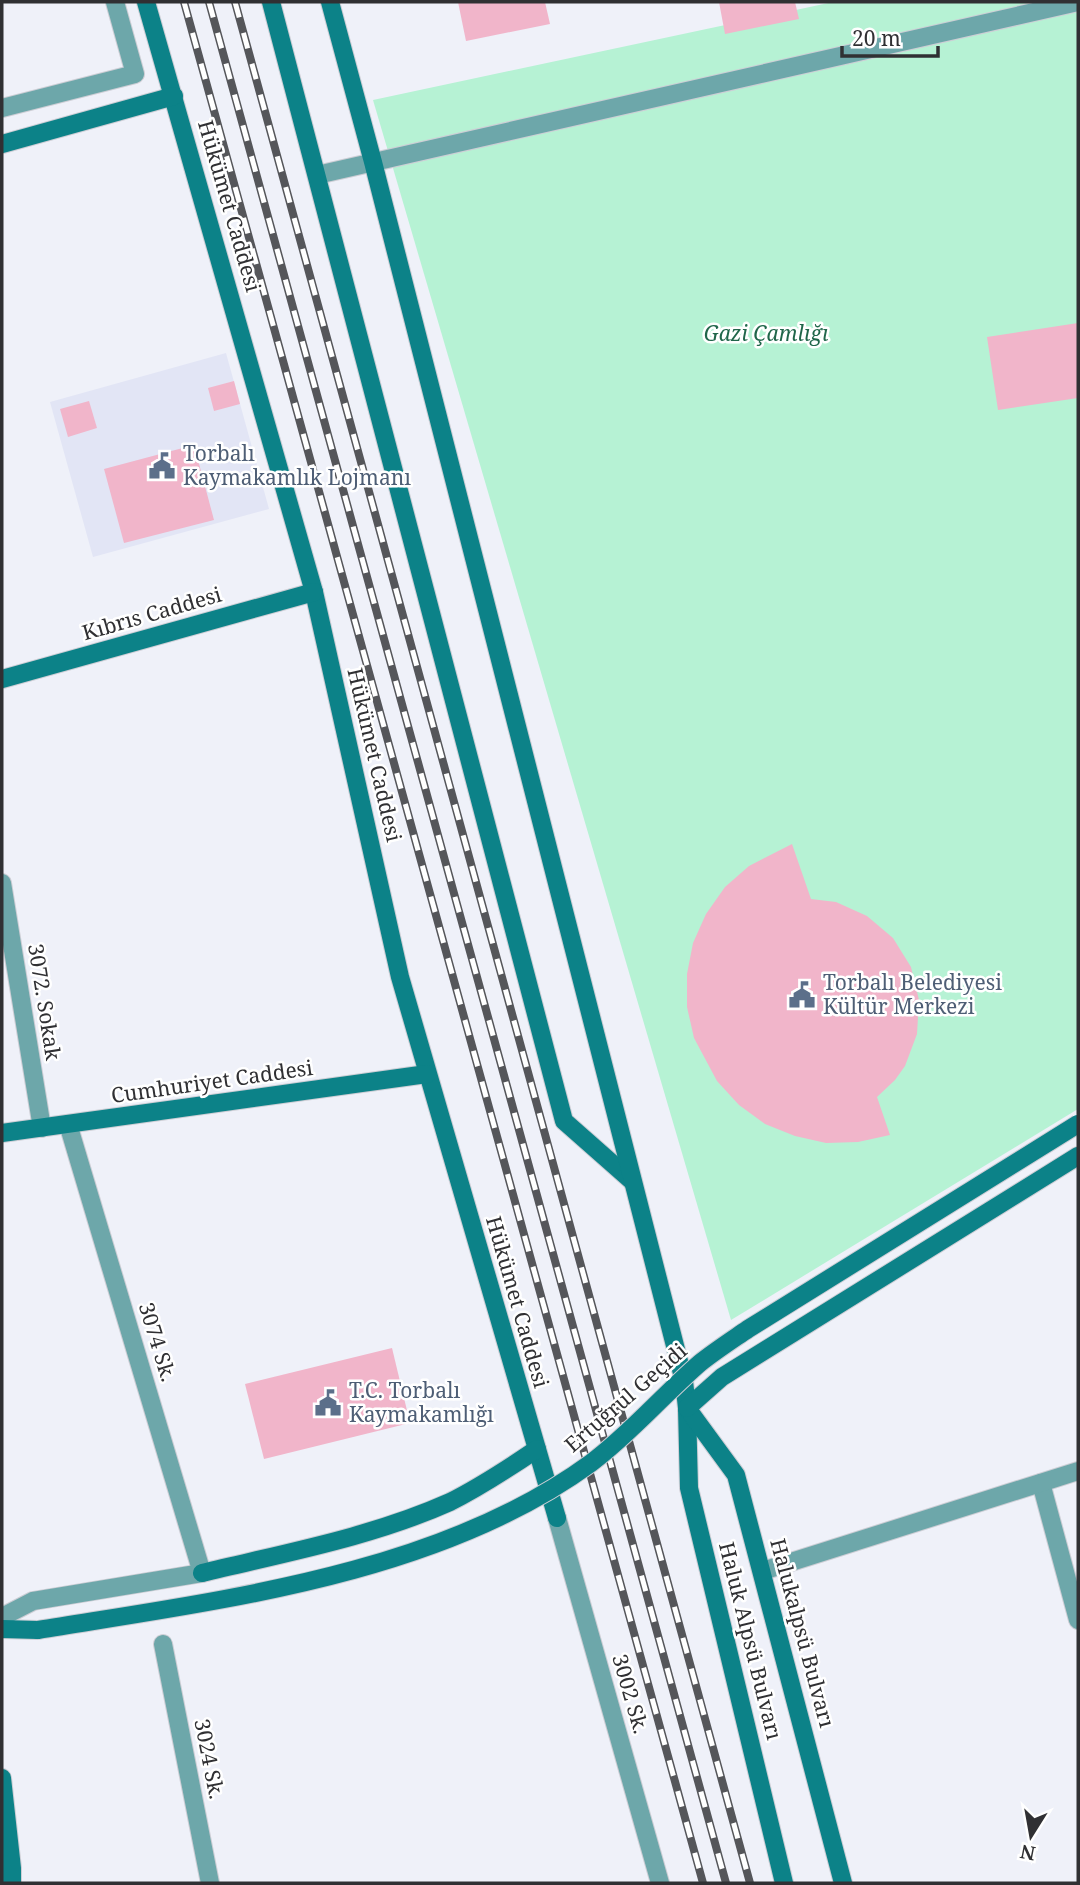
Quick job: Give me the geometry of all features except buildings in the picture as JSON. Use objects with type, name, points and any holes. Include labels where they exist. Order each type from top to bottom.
[{"type":"main road","name":"Hükümet Caddesi","points":[[146,2],[314,592],[400,977],[557,1518]]},
{"type":"main road","points":[[271,2],[564,1121],[632,1181]]},
{"type":"main road","name":"Haluk Alpsü Bulvarı","points":[[330,2],[684,1381],[688,1408],[689,1488],[784,1883]]},
{"type":"main road","points":[[2,144],[174,96]]},
{"type":"main road","name":"Kıbrıs Caddesi","points":[[2,679],[314,592]]},
{"type":"main road","name":"Cumhuriyet Caddesi","points":[[2,1133],[428,1074]]},
{"type":"main road","name":"Ertuğrul Geçidi","points":[[2,1629],[38,1630],[207,1602],[380,1563],[457,1537],[524,1506],[592,1462],[701,1362],[748,1329],[1078,1124]]},
{"type":"main road","points":[[688,1408],[722,1377],[1078,1156]]},
{"type":"main road","name":"Halukalpsü Bulvarı","points":[[688,1408],[736,1475],[843,1883]]},
{"type":"main road","points":[[202,1573],[393,1523],[449,1502],[494,1478],[537,1449]]},
{"type":"main road","points":[[2,1778],[12,1883]]},
{"type":"street","points":[[2,108],[135,74],[115,2]]},
{"type":"street","points":[[317,175],[1078,2]]},
{"type":"street","name":"3072. Sokak","points":[[2,883],[42,1128]]},
{"type":"street","name":"3074 Sk.","points":[[68,1125],[202,1573]]},
{"type":"street","points":[[763,1571],[1078,1471]]},
{"type":"street","points":[[1041,1483],[1078,1620]]},
{"type":"street","name":"3002 Sk.","points":[[557,1518],[660,1883]]},
{"type":"street","points":[[2,1617],[33,1601],[202,1573]]},
{"type":"street","name":"3024 Sk.","points":[[163,1644],[209,1883]]},
{"type":"shaded area","name":"Torbalı Kaymakamlık Lojmanı","points":[[226,353],[269,509],[93,557],[50,402]]},
{"type":"green space","name":"Gazi Çamlığı","points":[[833,2],[1078,2],[1078,1109],[731,1320],[373,100]]},
{"type":"railway","points":[[184,2],[703,1883]]},
{"type":"railway","points":[[209,2],[726,1883]]},
{"type":"railway","points":[[235,2],[750,1883]]},
{"type":"place","name":"Torbalı Kaymakamlık Lojmanı","points":[[162,466]]},
{"type":"place","name":"Torbalı Belediyesi Kültür Merkezi","points":[[802,995]]},
{"type":"place","name":"T.C. Torbalı Kaymakamlığı","points":[[328,1403]]}]
